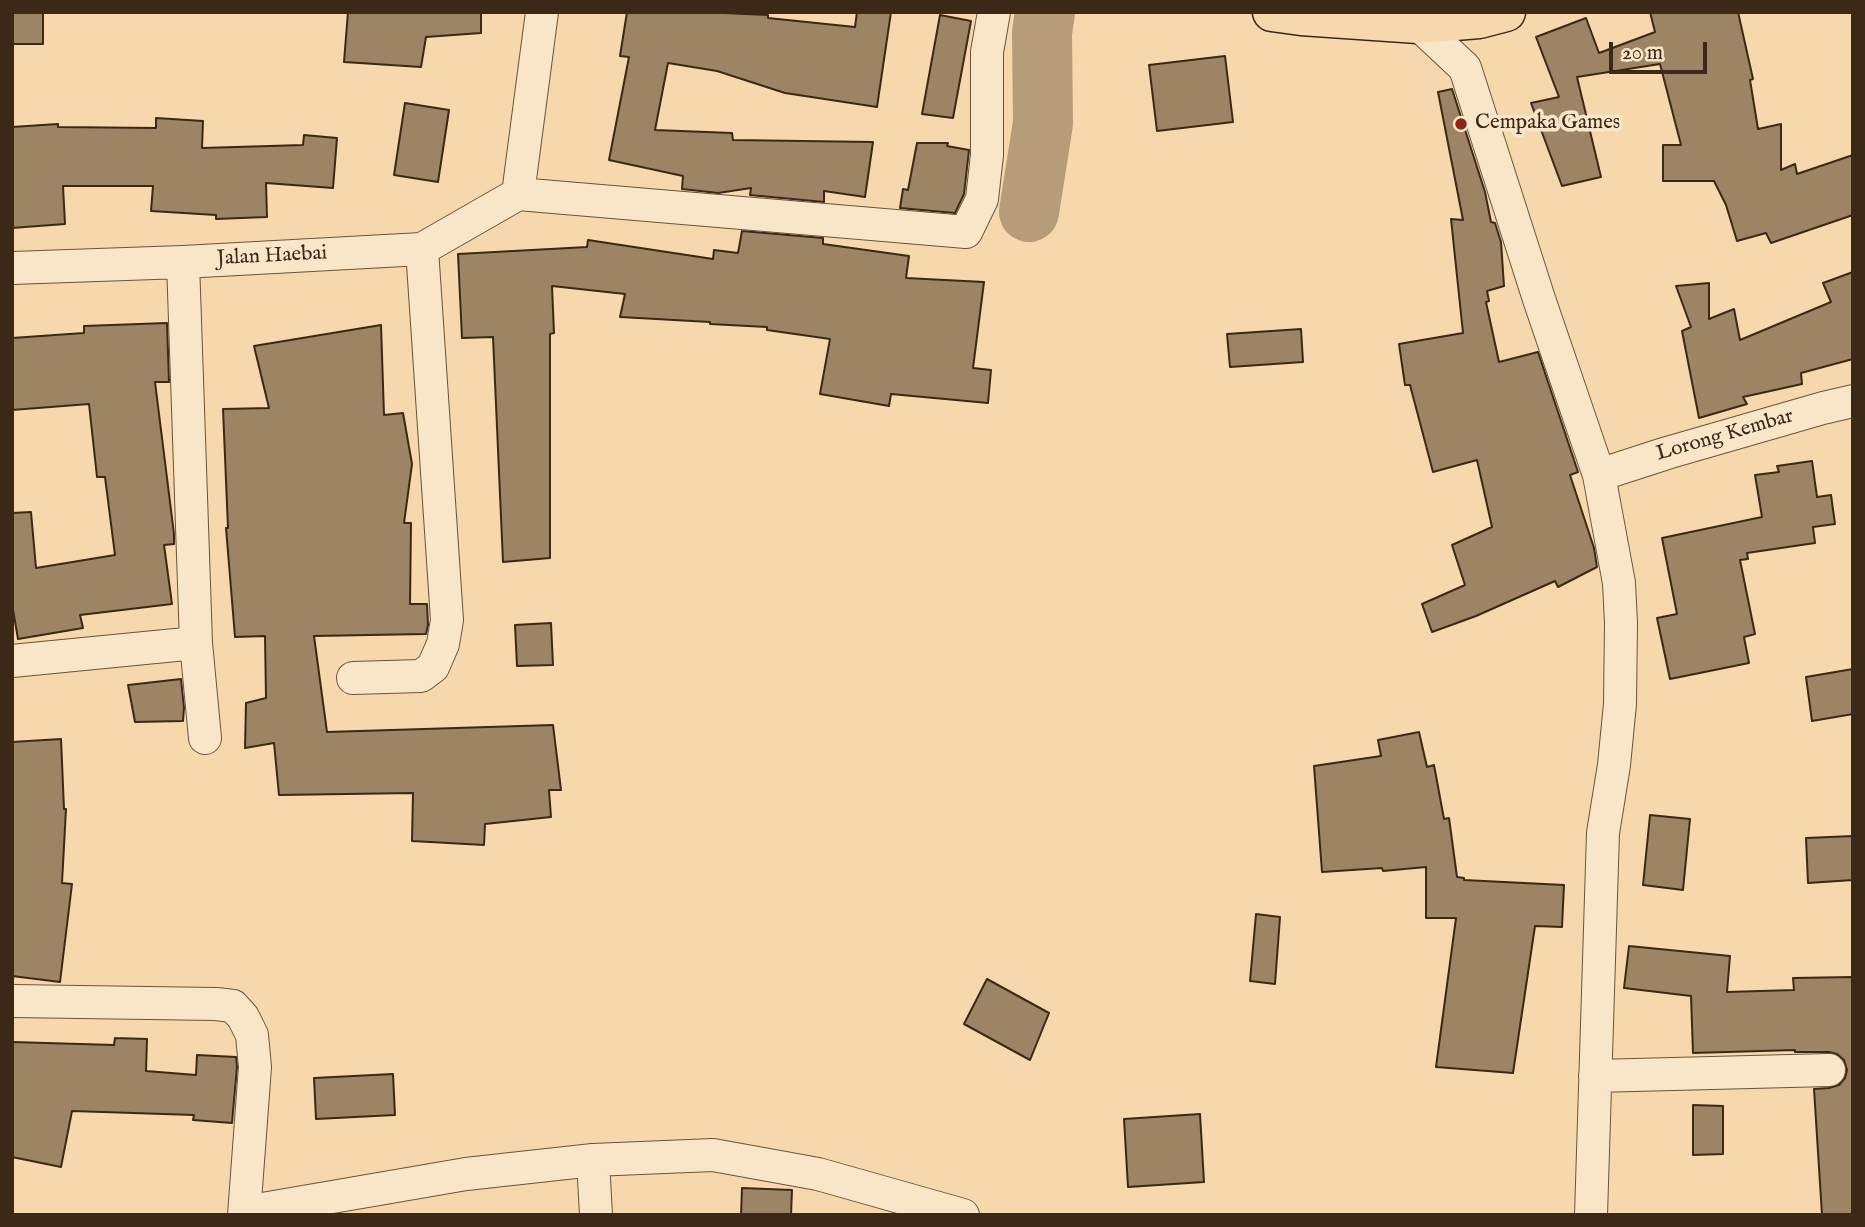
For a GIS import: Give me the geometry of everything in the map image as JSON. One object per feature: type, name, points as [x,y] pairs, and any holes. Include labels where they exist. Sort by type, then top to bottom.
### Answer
[{"type":"highway","points":[[1272,12],[1301,16],[1418,18],[1488,15]]},
{"type":"street","points":[[542,12],[518,194],[966,232],[982,199],[987,155],[987,52],[994,12]]},
{"type":"street","points":[[1465,68],[1488,15]]},
{"type":"street","points":[[1418,18],[1465,68],[1599,475],[1619,583],[1620,704],[1603,833],[1591,1215]]},
{"type":"street","name":"Jalan Haebai","points":[[12,268],[422,249],[518,194]]},
{"type":"street","points":[[353,678],[421,676],[433,667],[443,644],[447,620],[422,249]]},
{"type":"street","points":[[183,262],[196,643],[205,738]]},
{"type":"street","name":"Lorong Kembar","points":[[1599,475],[1679,449],[1853,401]]},
{"type":"street","points":[[12,661],[196,643]]},
{"type":"street","points":[[12,1001],[233,1006],[243,1017],[252,1035],[254,1067],[244,1213],[466,1174],[593,1160],[713,1155],[818,1174],[963,1215]]},
{"type":"street","points":[[1595,1076],[1829,1070]]},
{"type":"street","points":[[593,1160],[596,1215]]},
{"type":"building","points":[[12,12],[43,12],[43,44],[12,44]]},
{"type":"building","points":[[348,12],[481,12],[481,33],[426,37],[421,67],[344,62]]},
{"type":"building","points":[[627,12],[768,15],[768,18],[855,27],[857,12],[891,12],[877,107],[785,93],[717,71],[668,63],[655,130],[732,133],[733,140],[873,142],[865,197],[824,191],[824,202],[750,195],[751,188],[718,193],[682,189],[683,176],[609,160],[629,57],[620,56]]},
{"type":"building","points":[[1650,12],[1738,12],[1753,79],[1750,80],[1758,129],[1781,124],[1781,170],[1795,164],[1797,174],[1853,155],[1853,215],[1771,243],[1766,233],[1737,241],[1726,205],[1714,181],[1663,181],[1663,145],[1681,145],[1660,64],[1577,77],[1601,177],[1562,186],[1531,103],[1559,97],[1536,37],[1586,18],[1599,53],[1655,32]]},
{"type":"building","points":[[940,15],[971,21],[953,118],[922,114]]},
{"type":"building","points":[[1225,56],[1233,122],[1157,131],[1149,65]]},
{"type":"building","points":[[1452,89],[1485,192],[1491,222],[1495,223],[1501,242],[1504,286],[1487,291],[1489,301],[1486,302],[1499,362],[1538,352],[1578,472],[1570,475],[1594,548],[1597,567],[1558,587],[1555,581],[1432,632],[1422,604],[1465,585],[1452,545],[1492,527],[1477,460],[1433,472],[1410,385],[1405,385],[1399,344],[1463,333],[1451,219],[1463,220],[1438,92]]},
{"type":"building","points":[[405,103],[449,110],[438,182],[394,175]]},
{"type":"building","points":[[156,118],[203,121],[202,148],[303,145],[304,135],[337,138],[333,188],[266,183],[267,217],[216,219],[216,215],[151,211],[153,186],[63,186],[65,224],[12,228],[12,127],[58,124],[58,127],[156,128]]},
{"type":"building","points":[[917,143],[948,143],[947,146],[969,150],[964,194],[955,213],[900,208],[903,189],[908,190]]},
{"type":"building","points":[[742,231],[823,238],[823,244],[909,256],[906,278],[984,282],[973,368],[991,370],[988,403],[891,394],[889,406],[820,394],[830,339],[767,330],[767,327],[620,317],[625,294],[552,286],[554,333],[550,334],[550,558],[503,562],[493,337],[462,338],[458,254],[587,247],[588,240],[713,259],[714,250],[738,253]]},
{"type":"building","points":[[1853,272],[1853,359],[1801,373],[1802,384],[1743,397],[1747,404],[1699,418],[1682,331],[1691,327],[1676,286],[1709,283],[1709,319],[1734,309],[1740,340],[1831,302],[1823,283]]},
{"type":"building","points":[[167,323],[169,382],[155,382],[174,534],[174,544],[164,545],[172,604],[80,615],[83,628],[18,639],[12,604],[12,513],[31,512],[36,568],[115,555],[105,477],[97,477],[89,404],[12,410],[12,338],[84,333],[84,326]]},
{"type":"building","points":[[381,325],[384,415],[403,413],[412,464],[404,523],[411,523],[410,604],[427,604],[428,625],[426,634],[314,636],[327,732],[553,725],[561,790],[549,790],[551,817],[485,824],[484,845],[412,841],[413,793],[279,795],[274,743],[245,748],[246,703],[266,698],[265,636],[235,637],[226,528],[223,409],[269,408],[254,346]]},
{"type":"building","points":[[1301,329],[1303,362],[1230,367],[1227,334]]},
{"type":"building","points":[[1812,461],[1817,497],[1831,495],[1835,524],[1813,527],[1815,543],[1747,553],[1748,559],[1740,560],[1755,634],[1744,637],[1749,663],[1670,679],[1657,618],[1677,614],[1662,538],[1762,517],[1755,475],[1779,472],[1777,466]]},
{"type":"building","points":[[551,623],[553,665],[517,666],[515,625]]},
{"type":"building","points":[[1853,669],[1853,714],[1812,721],[1806,677]]},
{"type":"building","points":[[181,679],[183,721],[135,722],[128,685]]},
{"type":"building","points":[[1419,732],[1427,767],[1434,765],[1444,819],[1449,818],[1457,877],[1464,880],[1564,885],[1562,927],[1535,926],[1513,1073],[1436,1067],[1456,918],[1426,918],[1426,867],[1322,872],[1314,766],[1381,756],[1378,740]]},
{"type":"building","points":[[61,739],[66,809],[62,883],[72,884],[60,982],[12,976],[12,742]]},
{"type":"building","points":[[1650,815],[1690,819],[1683,890],[1643,885]]},
{"type":"building","points":[[1853,836],[1853,880],[1808,883],[1806,838]]},
{"type":"building","points":[[1256,914],[1280,917],[1275,984],[1250,981]]},
{"type":"building","points":[[1629,946],[1730,956],[1727,992],[1794,990],[1793,978],[1853,977],[1853,1215],[1822,1215],[1814,1089],[1839,1085],[1847,1070],[1844,1060],[1829,1052],[1795,1050],[1693,1053],[1691,996],[1624,988]]},
{"type":"building","points":[[987,979],[1049,1013],[1030,1060],[964,1024]]},
{"type":"building","points":[[115,1038],[147,1039],[146,1071],[196,1075],[197,1055],[236,1057],[232,1123],[193,1120],[194,1115],[72,1111],[61,1167],[12,1157],[12,1042],[114,1045]]},
{"type":"building","points":[[393,1074],[395,1115],[316,1119],[314,1078]]},
{"type":"building","points":[[1693,1105],[1723,1106],[1723,1154],[1693,1155]]},
{"type":"building","points":[[1200,1114],[1204,1182],[1128,1187],[1124,1119]]},
{"type":"building","points":[[742,1188],[792,1190],[791,1215],[741,1215]]},
{"type":"waterway","points":[[1029,212],[1043,123],[1042,33],[1045,12]]},
{"type":"place","name":"Cempaka Games","points":[[1461,124]]}]
